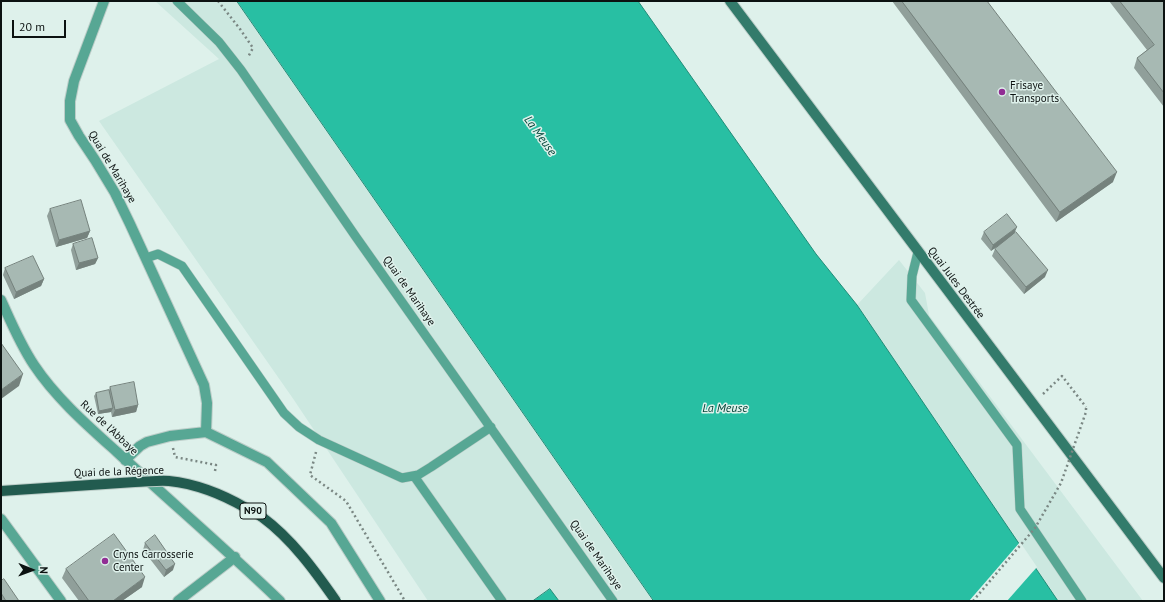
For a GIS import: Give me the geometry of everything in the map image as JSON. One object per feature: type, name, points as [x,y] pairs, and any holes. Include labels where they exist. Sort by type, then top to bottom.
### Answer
[{"type":"main road","name":"Quai Jules Destrée","points":[[730,1],[1164,578]]},
{"type":"main road","name":"Quai de la Régence","points":[[1,491],[167,481],[194,485],[213,491],[261,516],[286,538],[309,564],[336,601]]},
{"type":"street","name":"Quai de Marihaye","points":[[104,1],[74,81],[70,101],[70,120],[115,193],[204,385],[207,403],[206,432]]},
{"type":"street","name":"Rue de l'Abbaye","points":[[1,300],[19,340],[34,365],[60,398],[125,460],[235,558],[280,601]]},
{"type":"street","points":[[125,460],[140,446],[147,442],[170,436],[206,432],[267,462],[331,523],[380,601]]},
{"type":"street","points":[[1,519],[61,601]]},
{"type":"street","points":[[178,601],[235,558]]},
{"type":"lane","name":"Quai de Marihaye","points":[[177,1],[219,42],[242,70],[356,237],[613,601]]},
{"type":"lane","points":[[918,252],[912,276],[911,300],[1017,445],[1020,509],[1082,601]]},
{"type":"lane","points":[[146,258],[158,254],[182,266],[284,413],[299,427],[319,440],[402,478],[418,475],[431,468],[491,427]]},
{"type":"lane","points":[[414,476],[502,601]]},
{"type":"path","points":[[218,1],[253,48],[242,70]]},
{"type":"path","points":[[973,601],[1035,528],[1061,483],[1086,412],[1086,407],[1062,376],[1032,403]]},
{"type":"path","points":[[319,440],[310,475],[346,501],[405,601]]},
{"type":"path","points":[[175,457],[216,465],[214,471]]},
{"type":"shaded area","points":[[155,1],[237,1],[654,601],[559,601],[550,589],[533,601],[428,601],[294,400],[99,121],[219,59]]},
{"type":"shaded area","points":[[899,260],[925,293],[929,315],[1143,601],[1058,601],[857,305]]},
{"type":"water","name":"La Meuse","points":[[237,1],[638,1],[816,254],[857,305],[1058,601],[654,601]]},
{"type":"water","points":[[550,589],[559,601],[533,601]]},
{"type":"pier","points":[[1020,542],[1037,567],[1007,601],[969,601]]},
{"type":"building","name":"Frisaye Transports","points":[[902,1],[987,1],[1117,172],[1060,212]]},
{"type":"building","points":[[1120,1],[1164,1],[1164,93],[1137,58],[1154,45]]},
{"type":"building","points":[[81,200],[90,231],[59,240],[50,209]]},
{"type":"building","points":[[1007,214],[1017,227],[993,245],[984,232]]},
{"type":"building","points":[[1016,232],[1048,270],[1026,287],[995,249]]},
{"type":"building","points":[[92,238],[98,258],[79,263],[73,244]]},
{"type":"building","points":[[33,256],[44,279],[16,292],[5,268]]},
{"type":"building","points":[[1,343],[23,374],[1,390]]},
{"type":"building","points":[[134,382],[138,405],[115,410],[110,387]]},
{"type":"building","points":[[109,390],[113,408],[99,411],[96,393]]},
{"type":"building","name":"Cryns Carrosserie Center","points":[[114,534],[145,577],[113,601],[89,601],[66,569]]},
{"type":"building","points":[[155,535],[175,564],[166,570],[145,543]]},
{"type":"building","points":[[4,579],[19,601],[6,601],[1,593],[1,581]]},
{"type":"place","name":"Frisaye Transports","points":[[1002,92]]},
{"type":"place","name":"Cryns Carrosserie Center","points":[[105,561]]}]
